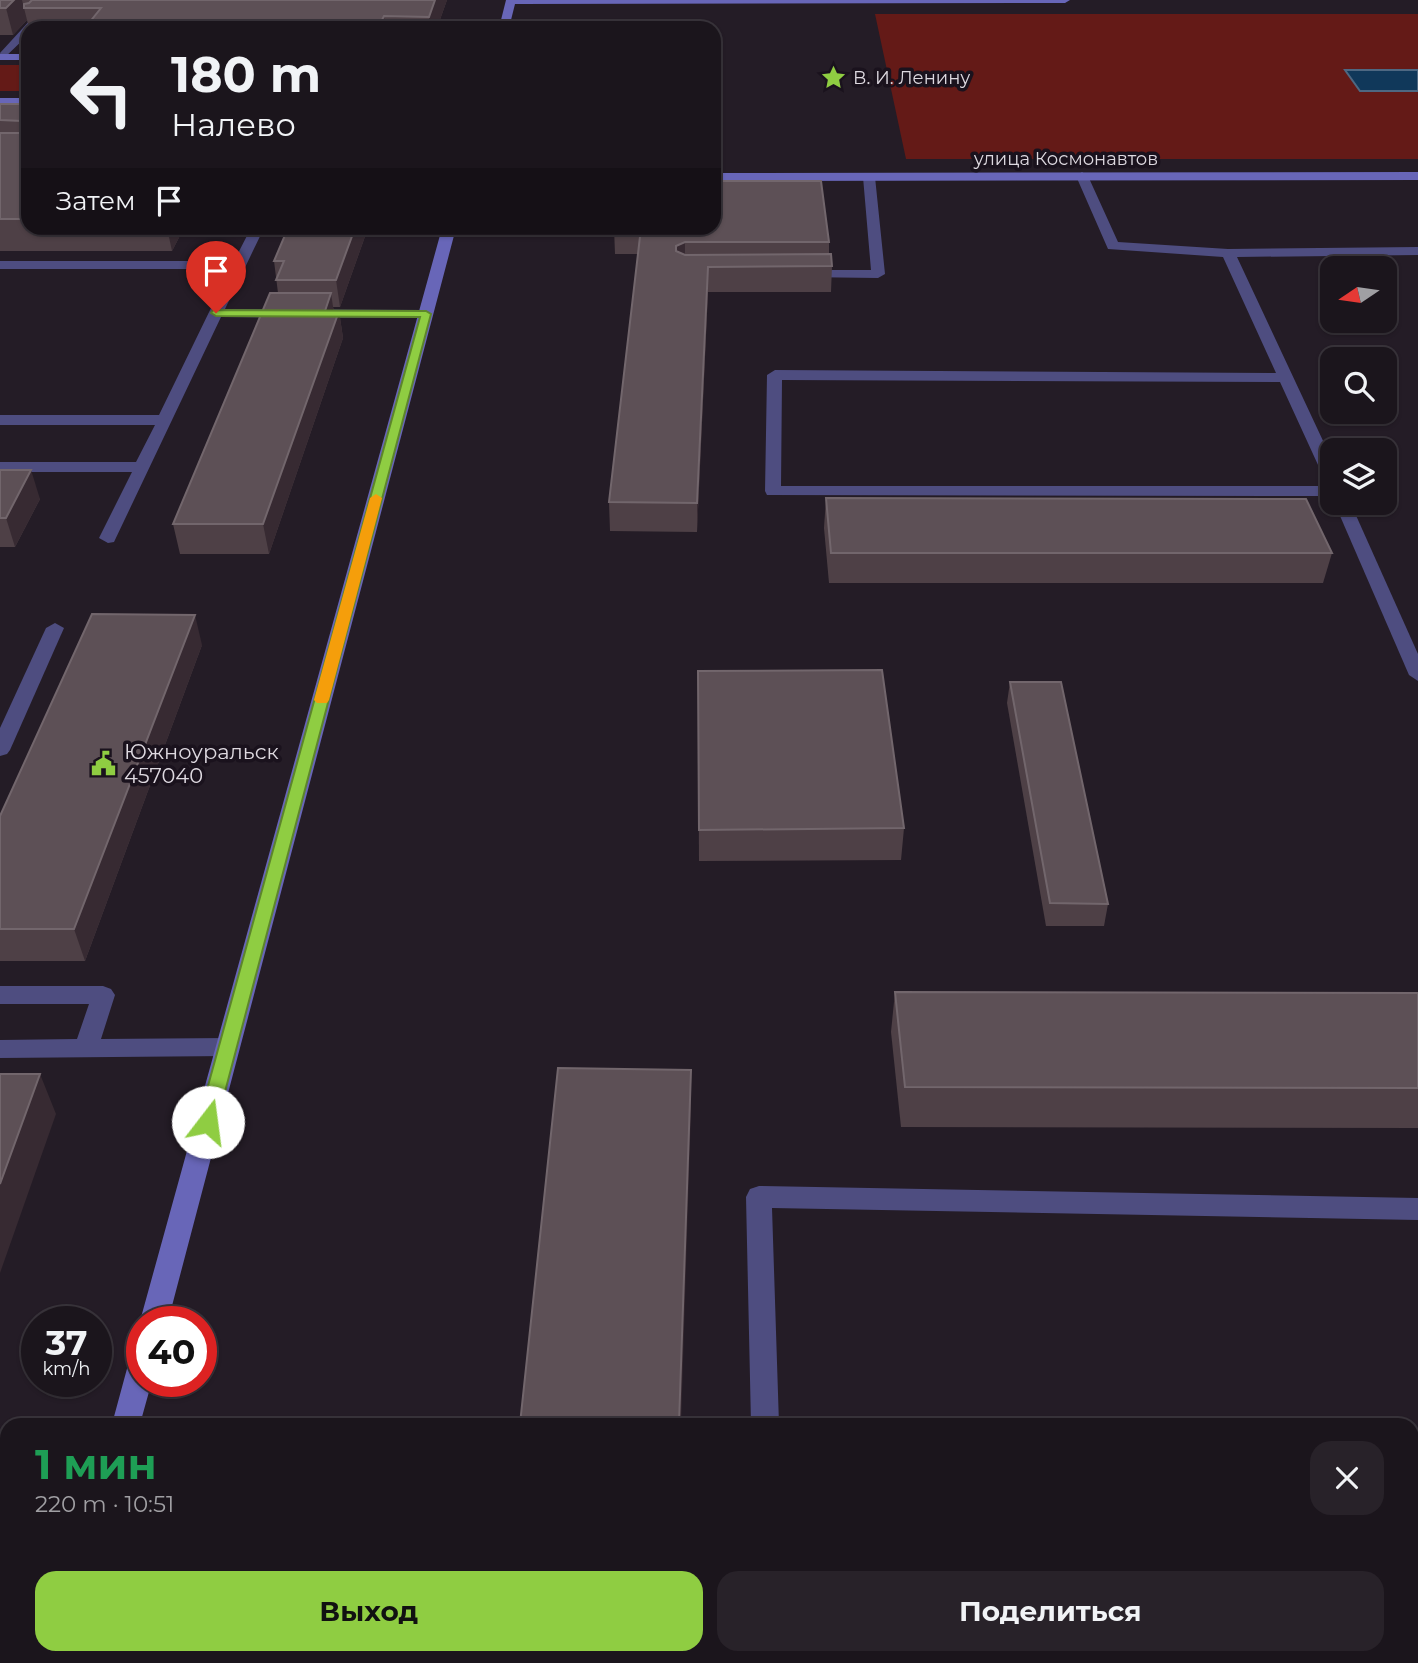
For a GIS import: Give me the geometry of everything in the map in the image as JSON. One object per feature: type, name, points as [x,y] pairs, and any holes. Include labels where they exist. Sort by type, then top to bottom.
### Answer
[{"type":"street","points":[[506,21],[511,1],[1066,0]]},
{"type":"street","points":[[1,57],[21,57]]},
{"type":"street","name":"улица Космонавтов","points":[[721,177],[1418,176]]},
{"type":"street","points":[[158,1306],[447,235]]},
{"type":"street","points":[[128,1418],[133,1397]]},
{"type":"lane","points":[[0,14],[47,11],[37,21]]},
{"type":"lane","points":[[1,57],[21,37]]},
{"type":"lane","points":[[1082,176],[1113,246],[1228,253],[1418,251]]},
{"type":"lane","points":[[795,274],[878,274],[869,177]]},
{"type":"lane","points":[[108,538],[254,235]]},
{"type":"lane","points":[[1228,253],[1320,452]]},
{"type":"lane","points":[[0,265],[239,265]]},
{"type":"lane","points":[[216,313],[426,314]]},
{"type":"lane","points":[[1286,378],[775,376],[774,491],[1320,491]]},
{"type":"lane","points":[[0,420],[165,420]]},
{"type":"lane","points":[[0,467],[143,467]]},
{"type":"lane","points":[[1348,515],[1418,675]]},
{"type":"lane","points":[[0,751],[55,628]]},
{"type":"lane","points":[[0,995],[103,995],[86,1048]]},
{"type":"lane","points":[[0,1049],[228,1047]]},
{"type":"lane","points":[[765,1418],[759,1197],[1418,1209]]},
{"type":"shaded area","points":[[875,14],[1418,14],[1418,159],[906,159]]},
{"type":"shaded area","points":[[0,65],[21,65],[21,91],[0,91]]},
{"type":"water","points":[[1345,70],[1418,70],[1418,91],[1360,91]]},
{"type":"building","points":[[0,0],[14,0],[6,8],[0,8]]},
{"type":"building","points":[[32,0],[435,0],[429,17],[384,16],[382,21],[91,21],[101,8],[24,8],[24,4]]},
{"type":"building","points":[[0,104],[21,104],[21,121],[0,120]]},
{"type":"building","points":[[0,133],[20,133],[21,219],[0,219]]},
{"type":"building","points":[[721,181],[821,181],[829,242],[685,242],[676,246],[676,251],[685,255],[831,254],[832,266],[708,267],[697,503],[609,502],[640,235],[721,235]]},
{"type":"building","points":[[285,235],[352,235],[336,280],[276,280],[284,261],[274,261]]},
{"type":"building","points":[[270,293],[331,293],[325,311],[339,311],[263,524],[173,524]]},
{"type":"building","points":[[0,470],[31,470],[6,518],[0,518]]},
{"type":"building","points":[[826,498],[1306,499],[1332,553],[831,553]]},
{"type":"building","points":[[92,614],[195,615],[74,929],[0,929],[0,816]]},
{"type":"building","points":[[882,670],[904,828],[699,830],[698,671]]},
{"type":"building","points":[[1010,682],[1061,682],[1108,904],[1050,903]]},
{"type":"building","points":[[895,992],[1418,993],[1418,1088],[905,1087]]},
{"type":"building","points":[[558,1068],[691,1070],[679,1418],[521,1418]]},
{"type":"building","points":[[0,1074],[40,1074],[0,1184]]},
{"type":"slow traffic","points":[[322,700],[376,498]]},
{"type":"place","name":"В. И. Ленину","points":[[833,78]]},
{"type":"place","name":"Южноуральск 457040","points":[[104,764]]},
{"type":"route","points":[[208,1122],[426,314],[216,313]]}]
